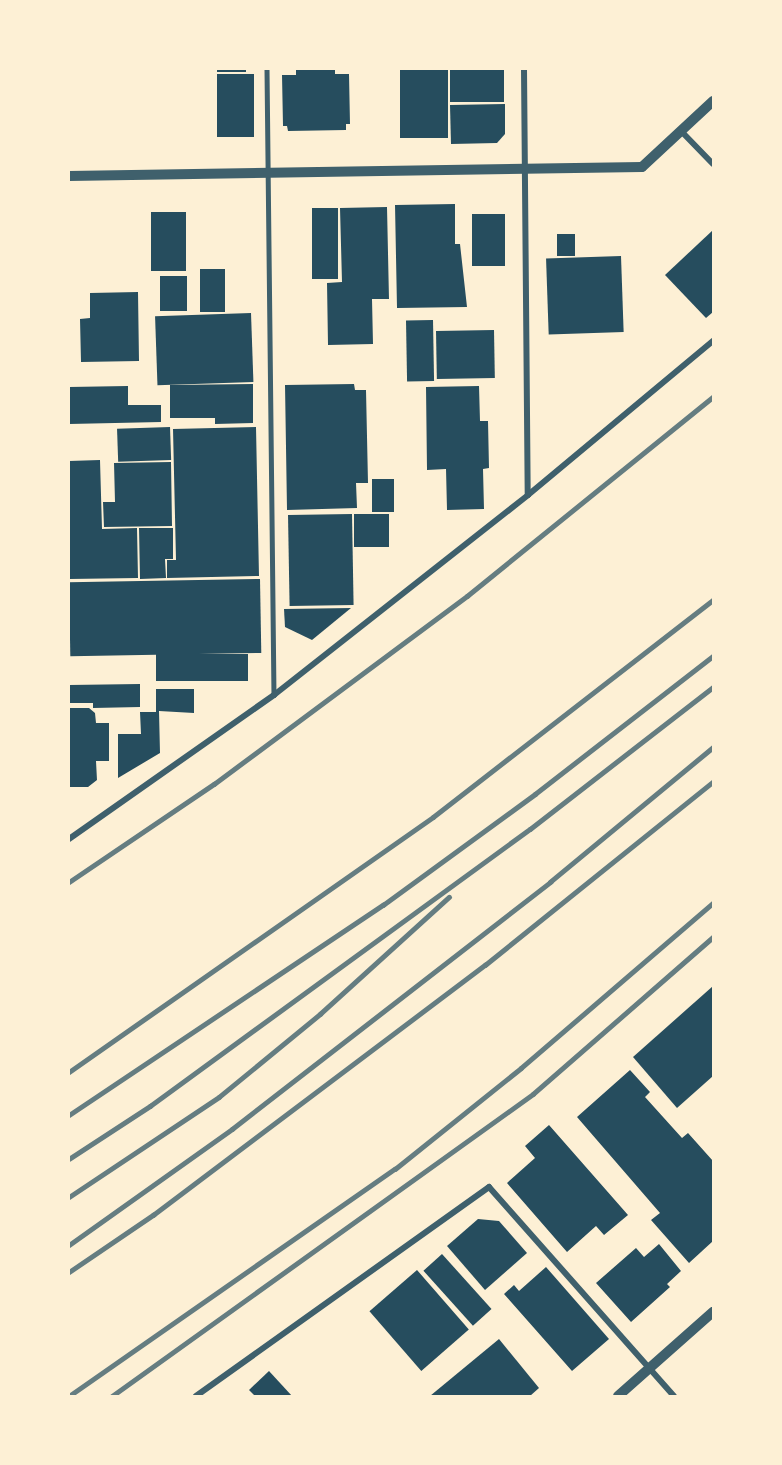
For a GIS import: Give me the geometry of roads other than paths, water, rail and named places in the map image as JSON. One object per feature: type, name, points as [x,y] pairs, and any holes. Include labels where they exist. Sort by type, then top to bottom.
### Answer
[{"type":"street","points":[[524,69],[528,495]]},
{"type":"street","points":[[69,176],[642,167],[713,101]]},
{"type":"street","points":[[681,131],[713,164]]},
{"type":"street","points":[[69,839],[274,695],[528,495],[713,341]]},
{"type":"street","points":[[196,1396],[489,1186],[674,1396]]},
{"type":"street","points":[[618,1396],[713,1312]]},
{"type":"lane","points":[[267,69],[274,695]]},
{"type":"railway","points":[[69,882],[214,784],[467,596],[713,397]]},
{"type":"railway","points":[[69,1072],[433,817],[713,600]]},
{"type":"railway","points":[[69,1115],[383,905],[535,794],[713,656]]},
{"type":"railway","points":[[69,1159],[150,1106],[530,829],[713,687]]},
{"type":"railway","points":[[69,1245],[232,1129],[550,882],[713,747]]},
{"type":"railway","points":[[69,1272],[153,1215],[485,965],[713,782]]},
{"type":"railway","points":[[69,1197],[219,1097],[320,1014],[449,897]]},
{"type":"railway","points":[[69,1396],[395,1169],[521,1068],[713,903]]},
{"type":"railway","points":[[112,1396],[533,1094],[713,937]]}]
